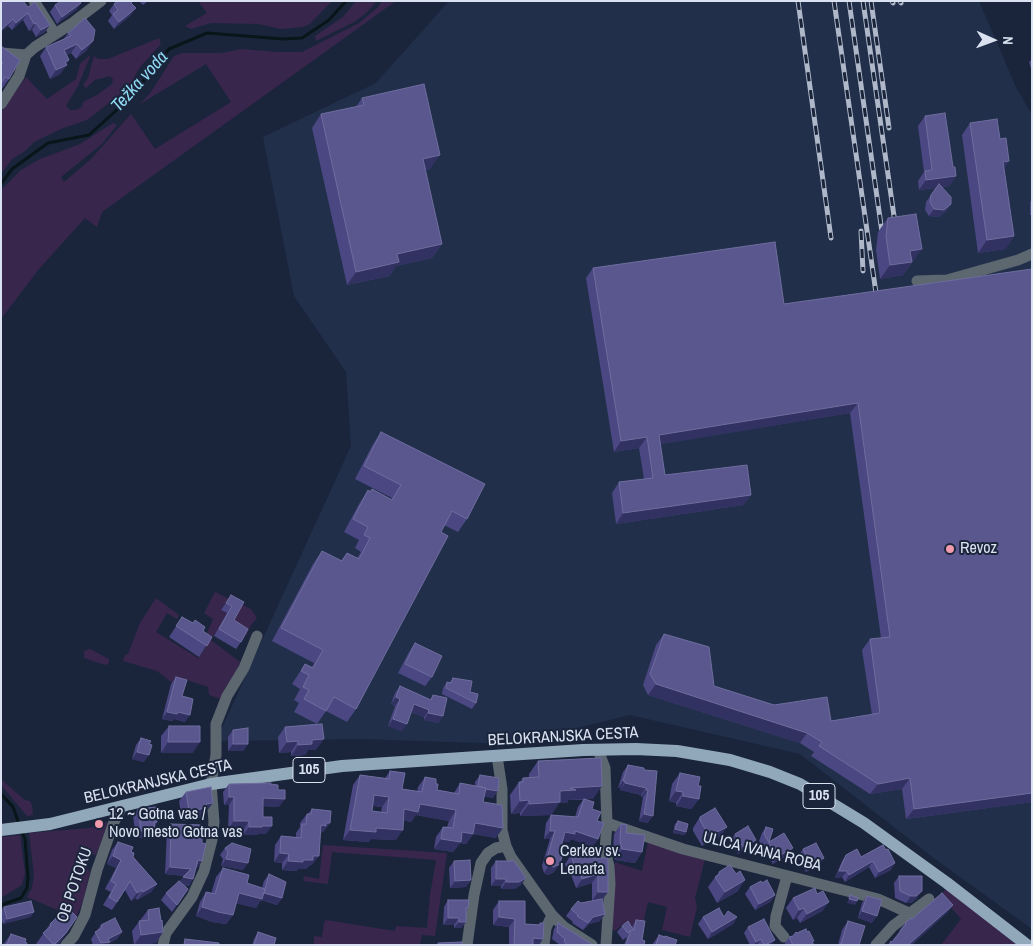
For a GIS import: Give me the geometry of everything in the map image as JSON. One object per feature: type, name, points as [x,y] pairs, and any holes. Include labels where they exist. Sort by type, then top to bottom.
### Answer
[{"type":"main road","name":"BELOKRANJSKA CESTA","points":[[2,830],[50,824],[211,784],[342,766],[598,750],[677,751],[730,760],[770,772],[800,784],[864,823],[947,883],[1027,945]]},
{"type":"street","points":[[34,1],[55,34]]},
{"type":"street","points":[[1,104],[19,76],[26,56],[35,47],[71,24],[101,1]]},
{"type":"street","points":[[1,53],[26,56]]},
{"type":"street","points":[[917,281],[947,280],[1018,260],[1032,254]]},
{"type":"street","points":[[163,945],[166,933],[192,897],[204,871],[212,840],[214,822],[211,784],[216,755],[216,724],[227,696],[244,668],[257,636]]},
{"type":"street","points":[[598,750],[605,768],[607,823],[605,850],[609,866],[610,884],[606,945]]},
{"type":"street","points":[[496,756],[502,789],[502,830],[510,857],[552,915],[564,927],[592,945]]},
{"type":"street","name":"OB POTOKU","points":[[66,945],[74,936],[85,915],[96,870],[122,806]]},
{"type":"street","name":"ULICA IVANA ROBA","points":[[607,823],[683,849],[878,899],[909,912]]},
{"type":"street","points":[[468,945],[474,895],[481,863],[488,853],[496,848],[506,846]]},
{"type":"street","points":[[784,937],[775,926],[787,876]]},
{"type":"street","points":[[876,945],[893,926],[928,899]]},
{"type":"street","points":[[544,945],[546,928],[552,915]]},
{"type":"shaded area","points":[[198,1],[332,1],[310,24],[303,27],[281,29],[258,24],[211,23],[191,29],[185,26],[207,13]]},
{"type":"shaded area","points":[[356,1],[377,1],[356,21],[316,41],[315,36],[343,17]]},
{"type":"shaded area","points":[[382,1],[396,1],[102,212],[97,227],[85,218],[39,269],[1,319],[1,190],[21,170],[40,159],[80,144],[113,123],[117,125],[102,144],[61,177],[64,182],[90,160],[131,114],[155,149],[231,102],[206,64],[140,104],[151,92],[174,56],[183,53],[221,53],[242,49],[302,52],[359,23],[378,7]]},
{"type":"shaded area","name":"Revoz","points":[[449,1],[979,1],[1016,87],[1032,115],[1032,929],[935,859],[800,754],[630,715],[512,744],[362,739],[216,741],[351,446],[346,372],[294,296],[263,137],[376,83]]},
{"type":"shaded area","points":[[159,38],[161,44],[140,67],[131,83],[118,96],[87,120],[61,129],[34,142],[25,151],[12,159],[1,174],[1,112],[26,77],[47,99],[76,79],[80,64],[91,54],[78,86],[66,106],[70,110],[76,110],[82,107],[83,102],[112,84],[113,79],[110,76],[95,80],[86,88],[83,85],[88,78],[94,56],[98,59],[108,59]]},
{"type":"shaded area","points":[[215,592],[251,609],[257,618],[246,636],[224,622],[213,637],[207,633],[213,619],[204,613]],"holes":[[[226,602],[238,609],[233,617],[221,610]]]},
{"type":"shaded area","points":[[156,598],[179,615],[177,619],[167,613],[156,632],[198,658],[211,640],[240,662],[237,672],[225,688],[221,699],[209,695],[208,687],[181,678],[180,685],[171,682],[157,671],[123,661],[125,655],[128,654],[140,623]]},
{"type":"shaded area","points":[[90,649],[109,659],[109,663],[105,665],[84,658],[84,651]]},
{"type":"shaded area","points":[[1,779],[25,800],[30,801],[33,815],[27,816],[1,785]]},
{"type":"shaded area","points":[[108,823],[96,855],[90,854],[86,868],[90,872],[83,901],[76,918],[27,897],[32,888],[34,875],[29,833],[89,828]]},
{"type":"shaded area","points":[[20,835],[25,873],[22,885],[1,898],[1,837]]},
{"type":"shaded area","points":[[648,842],[705,859],[695,898],[697,907],[690,937],[662,930],[667,907],[648,902],[642,927],[623,924],[615,931],[611,928],[615,862],[642,871]]},
{"type":"shaded area","points":[[323,845],[447,853],[435,936],[422,935],[420,945],[314,945],[314,936],[322,937],[326,920],[395,931],[396,926],[427,928],[436,860],[332,852],[328,884],[303,881],[304,876],[319,879]]},
{"type":"shaded area","points":[[946,888],[1022,945],[941,945],[961,919],[941,896]]},
{"type":"building","points":[[1,1],[23,1],[28,7],[35,2],[50,25],[41,30],[36,23],[34,24],[28,13],[16,23],[13,19],[1,30]]},
{"type":"building","points":[[61,1],[80,1],[81,3],[62,17],[55,5]]},
{"type":"building","points":[[117,1],[133,1],[131,3],[136,8],[119,22],[113,14],[118,10],[114,4]]},
{"type":"building","points":[[85,18],[95,30],[93,41],[82,50],[77,44],[64,50],[69,60],[65,62],[67,65],[56,70],[46,47],[71,36],[68,33]]},
{"type":"building","points":[[1,46],[20,60],[9,79],[5,77],[1,84],[1,65],[3,63],[1,62]]},
{"type":"building","points":[[424,84],[440,155],[423,159],[442,244],[397,254],[399,262],[356,272],[321,114],[364,105],[362,98]]},
{"type":"building","points":[[945,113],[956,176],[926,180],[925,171],[932,170],[925,116]]},
{"type":"building","points":[[997,119],[1000,139],[1006,138],[1009,161],[1003,162],[1014,236],[987,240],[970,123]]},
{"type":"building","points":[[939,184],[951,197],[951,204],[944,210],[934,209],[930,202],[931,195]]},
{"type":"building","points":[[916,214],[922,249],[910,251],[912,262],[890,265],[886,236],[888,218]]},
{"type":"building","name":"Revoz","points":[[775,242],[784,304],[1032,269],[1032,793],[914,809],[910,778],[878,784],[819,746],[822,742],[807,733],[656,684],[650,674],[664,634],[709,647],[714,686],[774,705],[827,697],[831,721],[880,713],[870,639],[890,637],[858,403],[659,435],[665,475],[747,465],[751,495],[623,513],[619,482],[653,478],[647,437],[621,441],[593,268]]},
{"type":"building","points":[[381,432],[485,484],[467,519],[452,511],[441,532],[448,536],[356,709],[334,697],[326,711],[304,699],[309,690],[303,687],[309,675],[301,671],[305,664],[313,668],[323,650],[281,628],[322,551],[342,561],[347,553],[359,559],[370,538],[364,535],[368,527],[353,519],[368,490],[370,492],[372,489],[392,500],[401,485],[364,466]]},
{"type":"building","points":[[231,595],[244,602],[234,620],[248,629],[241,642],[219,629],[232,606],[226,603]]},
{"type":"building","points":[[182,617],[193,623],[195,620],[205,627],[203,631],[212,637],[207,646],[176,626]]},
{"type":"building","points":[[415,643],[442,656],[432,677],[405,664]]},
{"type":"building","points":[[176,677],[187,680],[182,696],[193,699],[190,715],[167,712]]},
{"type":"building","points":[[453,678],[472,681],[470,692],[478,694],[476,703],[446,688],[447,682],[451,683]]},
{"type":"building","points":[[400,686],[431,700],[433,695],[447,698],[443,716],[428,713],[429,710],[414,704],[407,724],[393,719],[400,699],[396,697]]},
{"type":"building","points":[[322,724],[324,739],[312,740],[312,744],[298,745],[298,741],[287,742],[285,727]]},
{"type":"building","points":[[169,726],[200,726],[200,742],[168,742]]},
{"type":"building","points":[[248,728],[248,744],[233,744],[233,730]]},
{"type":"building","points":[[141,738],[151,741],[149,744],[152,745],[149,755],[137,752]]},
{"type":"building","points":[[601,758],[602,786],[570,788],[576,790],[560,791],[560,802],[529,804],[529,800],[520,801],[519,782],[523,782],[523,778],[539,777],[538,761]]},
{"type":"building","points":[[628,765],[644,768],[644,770],[657,771],[653,816],[644,814],[648,790],[623,781]]},
{"type":"building","points":[[390,771],[405,773],[402,789],[422,792],[425,777],[436,779],[436,784],[438,784],[437,790],[459,794],[460,783],[486,788],[483,802],[502,805],[503,828],[475,823],[473,834],[462,832],[461,842],[441,839],[443,827],[453,828],[456,810],[420,804],[418,812],[404,809],[403,830],[376,828],[376,832],[350,830],[360,775],[389,779]],"holes":[[[374,795],[389,797],[387,813],[372,811]]]},
{"type":"building","points":[[680,773],[700,777],[698,786],[701,786],[699,799],[683,796],[683,792],[676,791]]},
{"type":"building","points":[[480,775],[499,778],[498,791],[478,786]]},
{"type":"building","points":[[271,783],[278,785],[278,790],[285,790],[285,799],[263,798],[263,817],[272,817],[272,826],[249,827],[249,821],[234,821],[234,797],[229,797],[229,784]]},
{"type":"building","points":[[211,787],[213,803],[206,804],[207,808],[189,811],[186,792]]},
{"type":"building","points":[[584,799],[594,802],[592,809],[601,812],[597,821],[604,823],[598,839],[575,831],[575,834],[565,832],[561,847],[564,848],[560,864],[553,867],[549,865],[547,858],[555,831],[550,831],[551,815],[578,817]]},
{"type":"building","points":[[156,807],[157,822],[154,822],[155,830],[141,831],[138,809]]},
{"type":"building","points":[[715,808],[727,827],[709,836],[700,817]]},
{"type":"building","points":[[312,809],[331,811],[330,823],[326,823],[326,826],[321,825],[319,856],[313,856],[313,860],[303,860],[303,862],[288,861],[289,854],[280,853],[281,836],[301,838],[302,824],[306,824],[307,814],[311,814]]},
{"type":"building","points":[[678,821],[688,824],[686,832],[675,829]]},
{"type":"building","points":[[171,824],[202,825],[202,843],[206,844],[202,861],[198,860],[193,879],[183,877],[191,869],[170,867]]},
{"type":"building","points":[[621,824],[627,825],[626,833],[645,835],[642,852],[622,849],[620,840]]},
{"type":"building","points":[[748,826],[756,840],[743,847],[735,834]]},
{"type":"building","points":[[766,827],[773,829],[769,842],[784,833],[793,848],[777,857],[764,834]]},
{"type":"building","points":[[118,842],[133,847],[131,852],[134,853],[133,857],[157,884],[143,892],[142,890],[137,893],[130,881],[117,902],[109,897],[116,884],[111,881],[121,860],[113,856]]},
{"type":"building","points":[[232,843],[251,849],[248,863],[226,859],[228,852],[225,848]]},
{"type":"building","points":[[816,843],[824,858],[811,865],[803,849]]},
{"type":"building","points":[[883,845],[886,850],[888,849],[895,863],[879,872],[873,861],[849,875],[847,871],[839,871],[846,855],[857,849],[861,857]]},
{"type":"building","points":[[590,849],[593,858],[608,858],[608,892],[598,892],[598,874],[582,879],[578,866],[575,867],[571,855]]},
{"type":"building","points":[[470,860],[471,880],[455,881],[454,861]]},
{"type":"building","points":[[496,861],[514,861],[526,878],[519,882],[506,882],[506,879],[496,879]]},
{"type":"building","points":[[730,865],[736,874],[740,871],[745,880],[725,892],[715,877]]},
{"type":"building","points":[[223,868],[249,875],[247,883],[265,889],[262,899],[239,893],[233,915],[202,907],[206,892],[215,894]]},
{"type":"building","points":[[269,874],[286,882],[282,898],[264,893]]},
{"type":"building","points":[[899,876],[922,876],[922,891],[916,896],[911,896],[900,891]]},
{"type":"building","points":[[767,880],[775,895],[759,904],[750,887]]},
{"type":"building","points":[[179,881],[188,889],[177,905],[166,893]]},
{"type":"building","points":[[815,888],[817,894],[823,891],[829,902],[807,914],[804,908],[799,910],[793,898]]},
{"type":"building","points":[[942,893],[953,905],[908,945],[889,945],[905,923]]},
{"type":"building","points":[[850,895],[858,898],[857,901],[849,899]]},
{"type":"building","points":[[867,896],[882,900],[877,916],[862,911]]},
{"type":"building","points":[[602,899],[605,914],[593,917],[588,923],[577,916],[571,909],[578,901],[581,903]]},
{"type":"building","points":[[448,900],[469,900],[468,908],[466,908],[466,922],[459,922],[459,918],[448,918]]},
{"type":"building","points":[[31,901],[34,912],[7,919],[4,907]]},
{"type":"building","points":[[499,901],[525,901],[525,924],[540,925],[540,923],[544,923],[543,939],[533,938],[533,945],[514,945],[515,919],[499,917]]},
{"type":"building","points":[[159,908],[163,932],[141,935],[139,921],[149,920],[148,910]]},
{"type":"building","points":[[719,908],[724,917],[728,911],[737,917],[712,932],[703,917]]},
{"type":"building","points":[[69,909],[77,917],[66,933],[54,945],[43,933],[57,917],[59,919]]},
{"type":"building","points":[[115,918],[122,932],[108,939],[110,942],[101,943],[95,932],[102,928],[101,925]]},
{"type":"building","points":[[764,919],[775,940],[765,945],[761,939],[756,942],[748,927]]},
{"type":"building","points":[[636,920],[645,921],[642,940],[645,941],[644,945],[626,945],[631,930],[628,933],[622,926],[628,921],[634,931]]},
{"type":"building","points":[[848,921],[865,926],[859,945],[839,945],[841,944]]},
{"type":"building","points":[[558,923],[593,945],[567,945],[564,941],[565,939],[557,932]]},
{"type":"building","points":[[806,929],[814,941],[812,942],[814,945],[793,945],[789,937],[793,936],[796,932]]},
{"type":"building","points":[[258,932],[276,938],[274,945],[254,945]]},
{"type":"building","points":[[11,934],[26,939],[26,945],[7,945]]},
{"type":"building","points":[[659,935],[677,940],[675,945],[656,945]]},
{"type":"building","points":[[185,939],[219,943],[219,945],[184,945]]},
{"type":"building","points":[[462,942],[462,945],[438,945],[438,943]]},
{"type":"waterway","name":"Težka voda","points":[[1,184],[12,169],[48,143],[89,135],[130,98],[169,49],[207,33],[283,39],[302,38],[329,20],[346,1]]},
{"type":"waterway","name":"Težka voda","points":[[1,794],[13,807],[19,824]]},
{"type":"waterway","name":"Težka voda","points":[[1,905],[21,898],[27,888],[25,839],[21,830]]},
{"type":"railway","points":[[798,1],[831,238]]},
{"type":"railway","points":[[834,1],[877,300]]},
{"type":"railway","points":[[849,1],[882,232]]},
{"type":"railway","points":[[863,1],[896,230]]},
{"type":"railway","points":[[871,1],[889,128]]},
{"type":"railway","points":[[861,231],[863,271]]},
{"type":"place","name":"Revoz","points":[[950,549]]},
{"type":"place","name":"12 ~ Gotna vas / Novo mesto Gotna vas","points":[[99,824]]},
{"type":"place","name":"Cerkev sv. Lenarta","points":[[550,861]]}]
